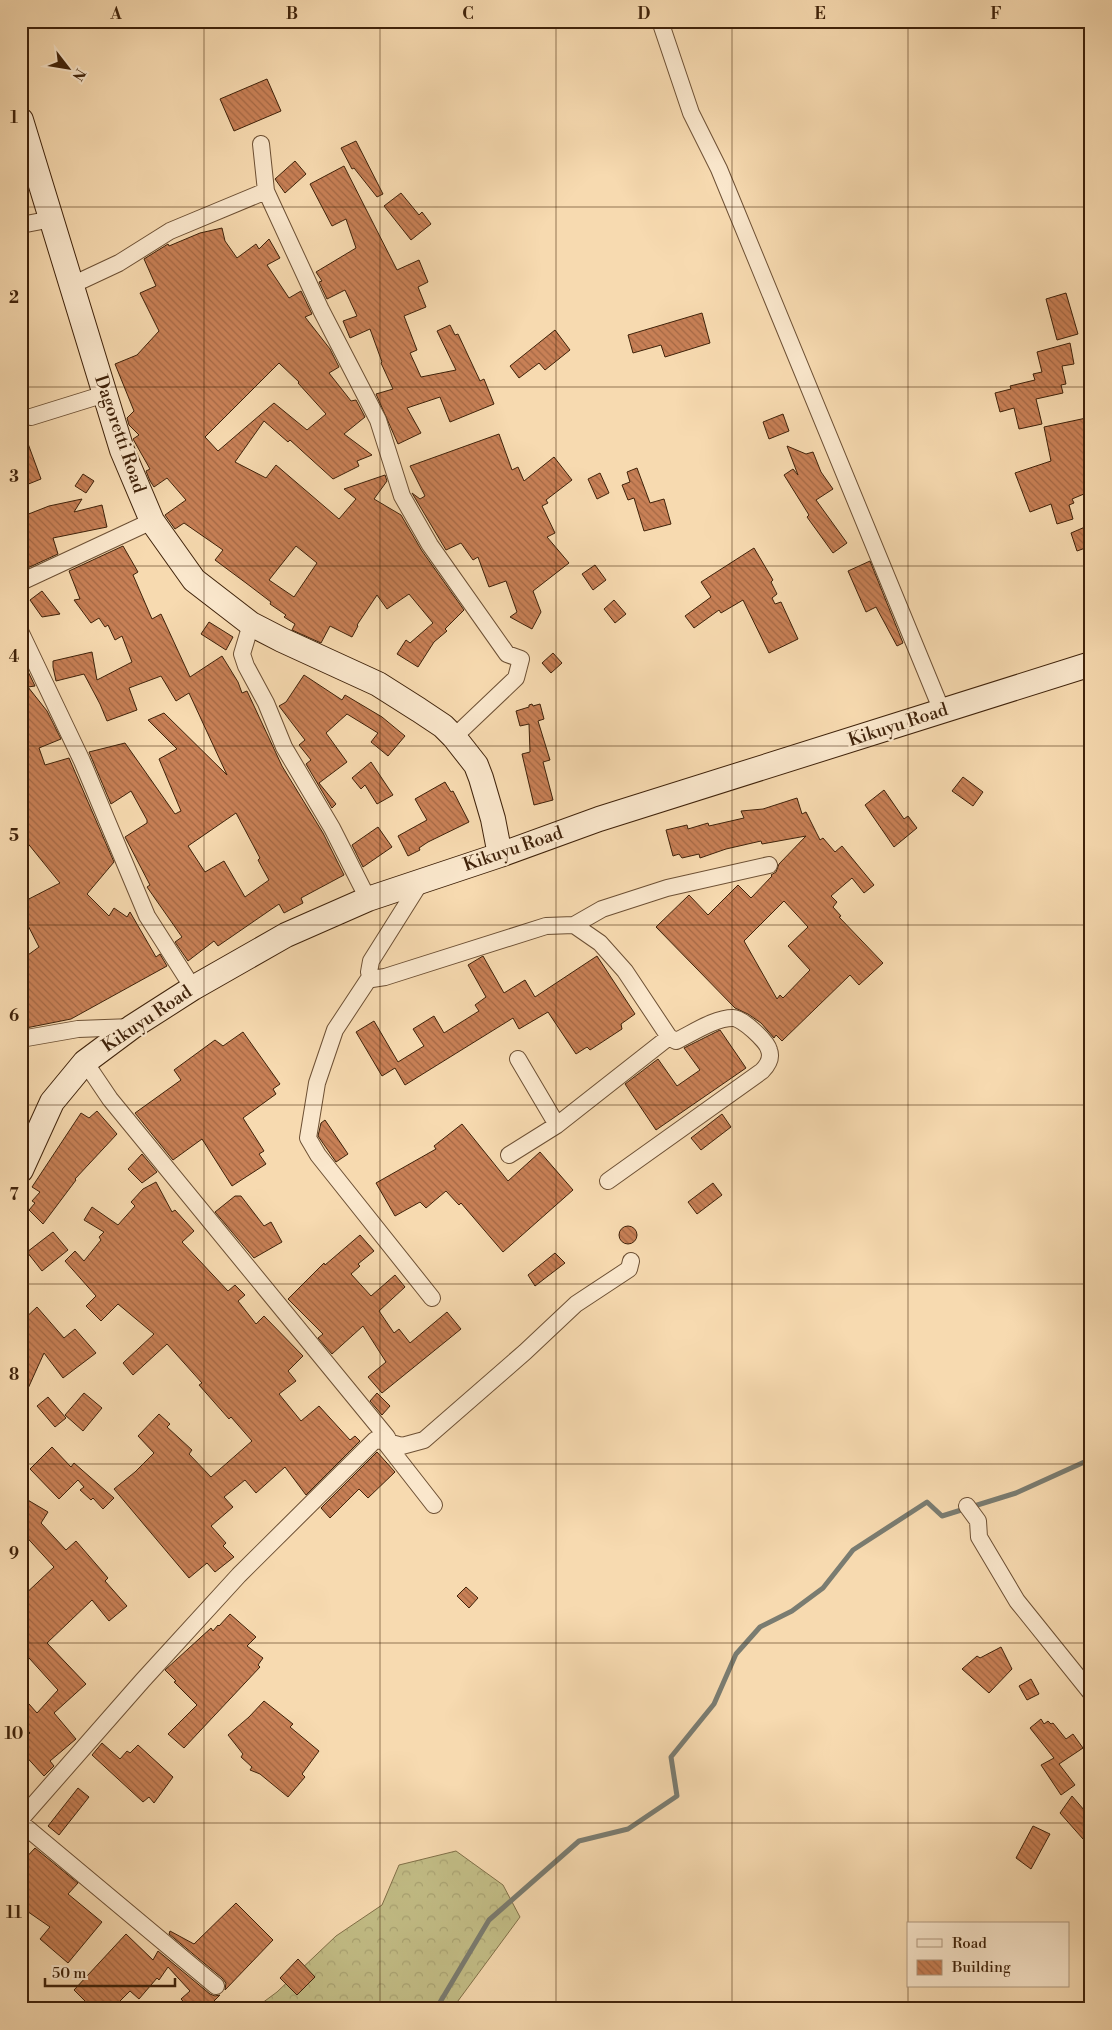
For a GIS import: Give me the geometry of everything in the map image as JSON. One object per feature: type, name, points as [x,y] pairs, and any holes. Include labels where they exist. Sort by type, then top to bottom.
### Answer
[{"type":"main road","name":"Dagoretti Road","points":[[21,120],[122,450],[152,521],[194,580],[251,624],[378,684],[443,726],[476,766],[493,819],[500,855]]},
{"type":"main road","name":"Kikuyu Road","points":[[21,1170],[52,1102],[85,1062],[132,1027],[193,988],[286,935],[368,899],[500,855],[599,819],[1091,664]]},
{"type":"street","points":[[660,21],[690,113],[720,169],[942,711]]},
{"type":"street","points":[[261,144],[266,190],[321,310],[378,420],[402,496],[430,545],[507,654],[521,659],[516,678],[454,737]]},
{"type":"street","points":[[72,285],[119,263],[170,230],[266,190]]},
{"type":"street","points":[[21,225],[52,219]]},
{"type":"street","points":[[31,417],[105,394]]},
{"type":"street","points":[[21,582],[152,521]]},
{"type":"street","points":[[251,624],[242,654],[246,666],[266,703],[284,747],[332,828],[368,899]]},
{"type":"street","points":[[21,633],[82,762],[147,916],[193,988]]},
{"type":"street","points":[[370,977],[374,980],[385,977],[546,926],[574,925],[602,909],[667,888],[769,865]]},
{"type":"street","points":[[422,880],[371,961],[370,977],[335,1030],[317,1083],[308,1138],[318,1155],[432,1298]]},
{"type":"street","points":[[574,925],[600,943],[625,971],[669,1037],[676,1041],[722,1019],[734,1018],[742,1020],[769,1048],[768,1064],[762,1071],[608,1181]]},
{"type":"street","points":[[21,1039],[78,1029],[132,1027]]},
{"type":"street","points":[[509,1155],[558,1125],[669,1037]]},
{"type":"street","points":[[518,1059],[558,1125]]},
{"type":"street","points":[[85,1062],[110,1099],[382,1429],[387,1437],[384,1441]]},
{"type":"street","points":[[216,1986],[21,1821],[142,1680],[239,1575],[375,1440],[402,1446],[424,1440],[525,1352],[576,1304],[629,1269],[631,1261]]},
{"type":"street","points":[[384,1441],[434,1505]]},
{"type":"street","points":[[967,1506],[978,1521],[979,1537],[1017,1601],[1091,1693]]},
{"type":"green space","points":[[456,1851],[503,1885],[520,1917],[452,2009],[254,2009],[277,1992],[336,1936],[382,1905],[399,1865]]},
{"type":"building","points":[[267,79],[281,111],[234,131],[220,99]]},
{"type":"building","points":[[356,141],[383,194],[377,197],[354,168],[352,169],[341,148]]},
{"type":"building","points":[[295,161],[306,174],[285,193],[275,179]]},
{"type":"building","points":[[344,166],[397,270],[419,260],[428,282],[418,287],[426,307],[404,316],[417,350],[410,353],[421,377],[456,370],[437,331],[450,325],[455,335],[458,334],[480,381],[484,379],[494,404],[450,422],[440,397],[407,408],[421,433],[398,444],[376,394],[393,389],[381,363],[370,329],[350,338],[343,321],[357,316],[345,290],[327,299],[319,282],[322,281],[316,272],[356,248],[346,219],[332,226],[310,184]]},
{"type":"building","points":[[401,193],[419,215],[422,212],[431,224],[411,240],[384,206]]},
{"type":"building","points":[[222,228],[225,241],[237,258],[256,244],[259,249],[269,239],[280,258],[267,265],[289,298],[301,291],[312,314],[305,317],[330,349],[339,367],[329,373],[351,401],[356,400],[365,417],[344,434],[372,455],[357,461],[359,466],[333,479],[290,440],[288,442],[264,421],[235,462],[266,478],[276,465],[339,519],[356,499],[344,489],[385,475],[387,481],[374,499],[401,515],[422,551],[464,610],[445,629],[447,631],[434,642],[418,667],[397,654],[406,640],[410,643],[433,623],[409,594],[387,609],[377,595],[357,625],[352,637],[330,626],[321,643],[292,630],[295,624],[284,617],[286,615],[215,560],[223,550],[184,523],[175,529],[165,515],[186,500],[167,478],[154,487],[150,481],[146,471],[150,469],[133,439],[139,435],[129,425],[127,418],[134,411],[115,364],[137,355],[159,331],[140,293],[156,286],[144,259],[168,244],[169,246],[200,233]],"holes":[[[279,363],[299,382],[326,414],[307,430],[274,403],[218,451],[205,437]],[[296,546],[317,563],[294,597],[269,580]]]},
{"type":"building","points":[[1066,293],[1078,334],[1057,340],[1046,299]]},
{"type":"building","points":[[702,313],[710,343],[665,357],[661,345],[633,353],[628,335]]},
{"type":"building","points":[[555,330],[570,350],[545,370],[539,363],[519,378],[510,366]]},
{"type":"building","points":[[1070,343],[1074,364],[1062,366],[1066,384],[1061,385],[1063,393],[1036,399],[1042,424],[1019,429],[1014,408],[1000,412],[995,393],[1011,389],[1010,386],[1035,380],[1033,374],[1042,372],[1037,352]]},
{"type":"building","points":[[783,414],[789,431],[769,439],[763,422]]},
{"type":"building","points":[[1091,417],[1091,491],[1072,499],[1074,503],[1069,505],[1073,519],[1057,524],[1051,504],[1030,512],[1015,473],[1051,461],[1044,427]]},
{"type":"building","points":[[21,430],[23,430],[41,479],[21,487]]},
{"type":"building","points":[[499,434],[512,470],[518,467],[524,481],[554,457],[572,480],[546,500],[548,503],[542,506],[555,533],[547,537],[569,563],[533,591],[541,612],[532,629],[510,617],[517,612],[506,581],[489,587],[478,557],[473,560],[461,543],[446,550],[412,493],[420,499],[425,496],[410,466]]},
{"type":"building","points":[[787,446],[806,454],[813,452],[821,472],[833,489],[816,500],[847,543],[833,553],[807,517],[809,515],[784,475],[793,469],[798,475]]},
{"type":"building","points":[[637,468],[650,503],[664,499],[671,524],[644,531],[634,498],[628,500],[622,485],[630,482],[627,472]]},
{"type":"building","points":[[600,473],[609,493],[597,499],[588,479]]},
{"type":"building","points":[[83,474],[94,481],[86,493],[75,486]]},
{"type":"building","points":[[82,499],[74,512],[102,505],[107,527],[53,538],[58,554],[21,571],[21,517],[49,506]]},
{"type":"building","points":[[1085,527],[1091,546],[1077,551],[1071,533]]},
{"type":"building","points":[[123,546],[138,572],[133,575],[152,619],[161,614],[190,677],[222,656],[238,682],[242,693],[247,691],[282,766],[323,833],[344,875],[301,898],[303,903],[284,913],[279,904],[218,946],[214,941],[188,961],[175,942],[182,937],[147,887],[150,885],[125,837],[147,823],[147,820],[131,791],[111,804],[89,752],[125,743],[175,814],[181,811],[159,759],[177,749],[148,720],[164,713],[227,775],[189,693],[176,701],[161,676],[129,688],[137,710],[107,721],[84,674],[56,681],[53,661],[92,652],[97,680],[132,662],[122,636],[115,640],[108,625],[105,627],[99,618],[91,623],[74,600],[80,599],[69,571]],"holes":[[[236,813],[260,858],[258,860],[269,880],[245,897],[224,861],[205,872],[188,846]]]},
{"type":"building","points":[[754,548],[773,580],[771,582],[777,594],[772,598],[775,604],[781,602],[798,639],[769,653],[743,600],[721,613],[719,610],[694,628],[685,616],[711,597],[701,582]]},
{"type":"building","points":[[870,561],[903,643],[897,646],[876,607],[866,612],[848,571]]},
{"type":"building","points":[[595,565],[606,580],[593,590],[582,574]]},
{"type":"building","points":[[42,591],[60,614],[42,617],[30,600]]},
{"type":"building","points":[[614,600],[626,614],[615,623],[604,609]]},
{"type":"building","points":[[209,622],[233,637],[226,650],[201,634]]},
{"type":"building","points":[[553,653],[562,663],[551,673],[542,663]]},
{"type":"building","points":[[21,657],[35,686],[28,687],[47,711],[61,739],[39,748],[45,765],[69,758],[114,862],[87,894],[109,916],[114,908],[127,917],[130,912],[156,957],[160,954],[167,966],[71,1019],[21,1029],[21,960],[39,947],[21,912],[21,903],[60,883],[21,835]]},
{"type":"building","points":[[304,675],[342,700],[345,695],[382,717],[405,736],[388,756],[371,742],[378,733],[347,714],[326,733],[347,762],[319,783],[336,804],[332,808],[306,764],[311,760],[299,745],[305,740],[279,706],[286,702]]},
{"type":"building","points":[[532,704],[533,706],[540,704],[544,719],[538,721],[550,760],[543,762],[553,800],[534,805],[522,754],[530,752],[529,724],[520,726],[516,711],[529,707]]},
{"type":"building","points":[[371,762],[393,795],[377,804],[365,785],[361,789],[352,778]]},
{"type":"building","points":[[963,777],[983,792],[973,806],[952,791]]},
{"type":"building","points":[[445,782],[451,792],[453,791],[469,822],[428,842],[419,848],[420,850],[408,856],[398,836],[427,820],[415,799]]},
{"type":"building","points":[[884,790],[904,819],[908,816],[917,828],[894,847],[865,805]]},
{"type":"building","points":[[797,798],[802,814],[806,812],[820,840],[823,838],[835,852],[842,846],[874,885],[864,893],[852,878],[831,896],[837,902],[833,907],[841,916],[839,917],[883,963],[859,985],[850,975],[782,1041],[776,1035],[774,1038],[761,1023],[735,1008],[656,927],[689,895],[708,915],[738,885],[751,898],[771,875],[776,872],[779,864],[806,836],[762,844],[761,841],[726,849],[700,858],[699,854],[682,858],[679,854],[673,856],[666,830],[687,825],[688,829],[708,823],[709,826],[744,818],[741,811],[763,809]],"holes":[[[784,901],[808,927],[788,946],[810,970],[783,998],[780,995],[777,999],[744,941]]]},
{"type":"building","points":[[378,827],[392,847],[363,867],[352,845]]},
{"type":"building","points":[[483,956],[504,993],[525,980],[535,997],[597,956],[635,1014],[621,1024],[622,1029],[590,1050],[587,1047],[576,1054],[548,1012],[519,1029],[513,1018],[405,1085],[395,1068],[382,1076],[356,1032],[374,1021],[398,1062],[424,1046],[413,1029],[434,1016],[444,1033],[479,1011],[475,1005],[486,997],[468,965]]},
{"type":"building","points":[[720,1030],[746,1068],[656,1130],[625,1084],[658,1059],[677,1086],[700,1070],[684,1048]]},
{"type":"building","points":[[243,1032],[280,1084],[273,1089],[276,1094],[243,1118],[264,1151],[259,1154],[266,1164],[232,1186],[202,1139],[173,1160],[135,1113],[181,1080],[174,1070],[215,1040],[223,1046]]},
{"type":"building","points":[[97,1111],[117,1134],[75,1179],[43,1224],[29,1210],[35,1203],[32,1201],[40,1192],[32,1187],[81,1113],[89,1118]]},
{"type":"building","points":[[722,1114],[731,1127],[701,1150],[691,1138]]},
{"type":"building","points":[[325,1120],[348,1154],[336,1162],[318,1136],[321,1123]]},
{"type":"building","points":[[462,1124],[508,1181],[540,1152],[573,1190],[503,1252],[461,1203],[459,1205],[446,1191],[426,1208],[420,1202],[395,1216],[376,1183],[436,1149],[434,1146]]},
{"type":"building","points":[[142,1154],[157,1172],[142,1183],[128,1169]]},
{"type":"building","points":[[156,1182],[172,1212],[175,1210],[194,1231],[182,1242],[228,1291],[235,1285],[245,1295],[238,1301],[256,1324],[264,1316],[303,1356],[288,1371],[296,1381],[279,1394],[301,1421],[319,1406],[350,1440],[355,1436],[360,1441],[306,1495],[285,1467],[256,1493],[245,1480],[224,1497],[233,1507],[211,1526],[226,1543],[223,1546],[234,1557],[215,1572],[207,1563],[189,1578],[114,1489],[154,1453],[138,1436],[159,1414],[170,1424],[167,1427],[192,1450],[189,1454],[211,1477],[252,1441],[231,1417],[229,1419],[199,1385],[202,1383],[167,1344],[133,1375],[123,1363],[154,1334],[118,1304],[101,1321],[86,1306],[96,1296],[65,1261],[75,1251],[84,1261],[101,1240],[99,1237],[104,1232],[84,1220],[92,1207],[118,1225],[135,1206],[131,1202],[143,1189]]},
{"type":"building","points":[[713,1183],[722,1195],[697,1214],[688,1202]]},
{"type":"building","points":[[235,1196],[241,1196],[264,1226],[271,1222],[282,1242],[254,1258],[215,1212]]},
{"type":"building","points":[[628,1226],[634,1229],[637,1235],[634,1241],[628,1244],[622,1241],[619,1235],[622,1229]]},
{"type":"building","points":[[53,1232],[68,1250],[42,1271],[27,1252]]},
{"type":"building","points":[[360,1235],[374,1251],[358,1264],[360,1266],[351,1274],[371,1296],[395,1275],[405,1287],[379,1311],[394,1333],[399,1329],[410,1343],[447,1312],[461,1329],[382,1393],[368,1377],[386,1362],[363,1326],[332,1354],[318,1338],[323,1334],[288,1299],[324,1263],[325,1265]]},
{"type":"building","points":[[555,1253],[565,1263],[535,1286],[528,1275]]},
{"type":"building","points":[[37,1307],[64,1338],[75,1329],[96,1353],[63,1378],[44,1353],[21,1404],[21,1322]]},
{"type":"building","points":[[84,1393],[102,1408],[83,1431],[65,1415]]},
{"type":"building","points":[[377,1393],[390,1406],[382,1415],[370,1401]]},
{"type":"building","points":[[48,1397],[66,1418],[55,1427],[37,1406]]},
{"type":"building","points":[[52,1447],[71,1467],[74,1463],[114,1498],[103,1509],[93,1498],[91,1500],[80,1490],[84,1487],[78,1480],[59,1499],[30,1469]]},
{"type":"building","points":[[377,1452],[395,1472],[368,1498],[359,1489],[330,1518],[321,1508]]},
{"type":"building","points":[[21,1496],[48,1512],[41,1523],[66,1550],[76,1541],[108,1578],[105,1581],[127,1606],[109,1621],[92,1600],[47,1643],[86,1684],[54,1713],[76,1739],[50,1761],[54,1766],[44,1776],[21,1751],[21,1741],[30,1733],[24,1727],[26,1725],[21,1720],[21,1695],[37,1713],[58,1690],[29,1658],[21,1665],[21,1598],[54,1567],[21,1531]]},
{"type":"building","points":[[466,1587],[478,1598],[469,1608],[457,1596]]},
{"type":"building","points":[[230,1614],[256,1637],[247,1646],[263,1658],[258,1665],[260,1667],[184,1748],[168,1734],[197,1705],[165,1670],[211,1628],[213,1631],[219,1626]]},
{"type":"building","points":[[1001,1647],[1012,1669],[989,1693],[962,1669],[977,1656],[980,1658]]},
{"type":"building","points":[[1031,1679],[1039,1694],[1027,1700],[1019,1686]]},
{"type":"building","points":[[264,1701],[293,1724],[290,1727],[319,1751],[302,1774],[305,1777],[288,1797],[260,1774],[250,1770],[252,1767],[241,1757],[243,1754],[228,1735]]},
{"type":"building","points":[[1041,1719],[1044,1724],[1048,1721],[1051,1724],[1053,1723],[1066,1739],[1073,1734],[1083,1748],[1059,1764],[1075,1785],[1061,1795],[1041,1765],[1054,1758],[1030,1728]]},
{"type":"building","points":[[102,1743],[120,1759],[127,1751],[130,1753],[138,1745],[173,1777],[154,1803],[149,1797],[143,1802],[92,1755]]},
{"type":"building","points":[[78,1788],[89,1797],[59,1835],[48,1826]]},
{"type":"building","points":[[1072,1796],[1091,1818],[1091,1848],[1060,1813]]},
{"type":"building","points":[[1033,1826],[1050,1834],[1031,1869],[1016,1858]]},
{"type":"building","points":[[35,1848],[78,1883],[68,1894],[102,1922],[68,1963],[40,1939],[50,1927],[21,1907],[21,1863]]},
{"type":"building","points":[[236,1903],[273,1940],[225,1990],[226,1983],[222,1978],[169,1934],[170,1931],[194,1944]]},
{"type":"building","points":[[126,1934],[153,1960],[158,1951],[210,1994],[220,1995],[206,2009],[190,2009],[181,1999],[190,1991],[168,1967],[159,1980],[157,1978],[139,1999],[130,1991],[112,2009],[93,2009],[74,1990]]},
{"type":"building","points":[[298,1959],[315,1977],[297,1995],[280,1978]]},
{"type":"waterway","points":[[436,2009],[489,1920],[579,1841],[628,1829],[677,1796],[671,1757],[714,1704],[736,1654],[760,1627],[792,1611],[823,1588],[853,1550],[927,1502],[942,1516],[1016,1493],[1091,1459]]}]
